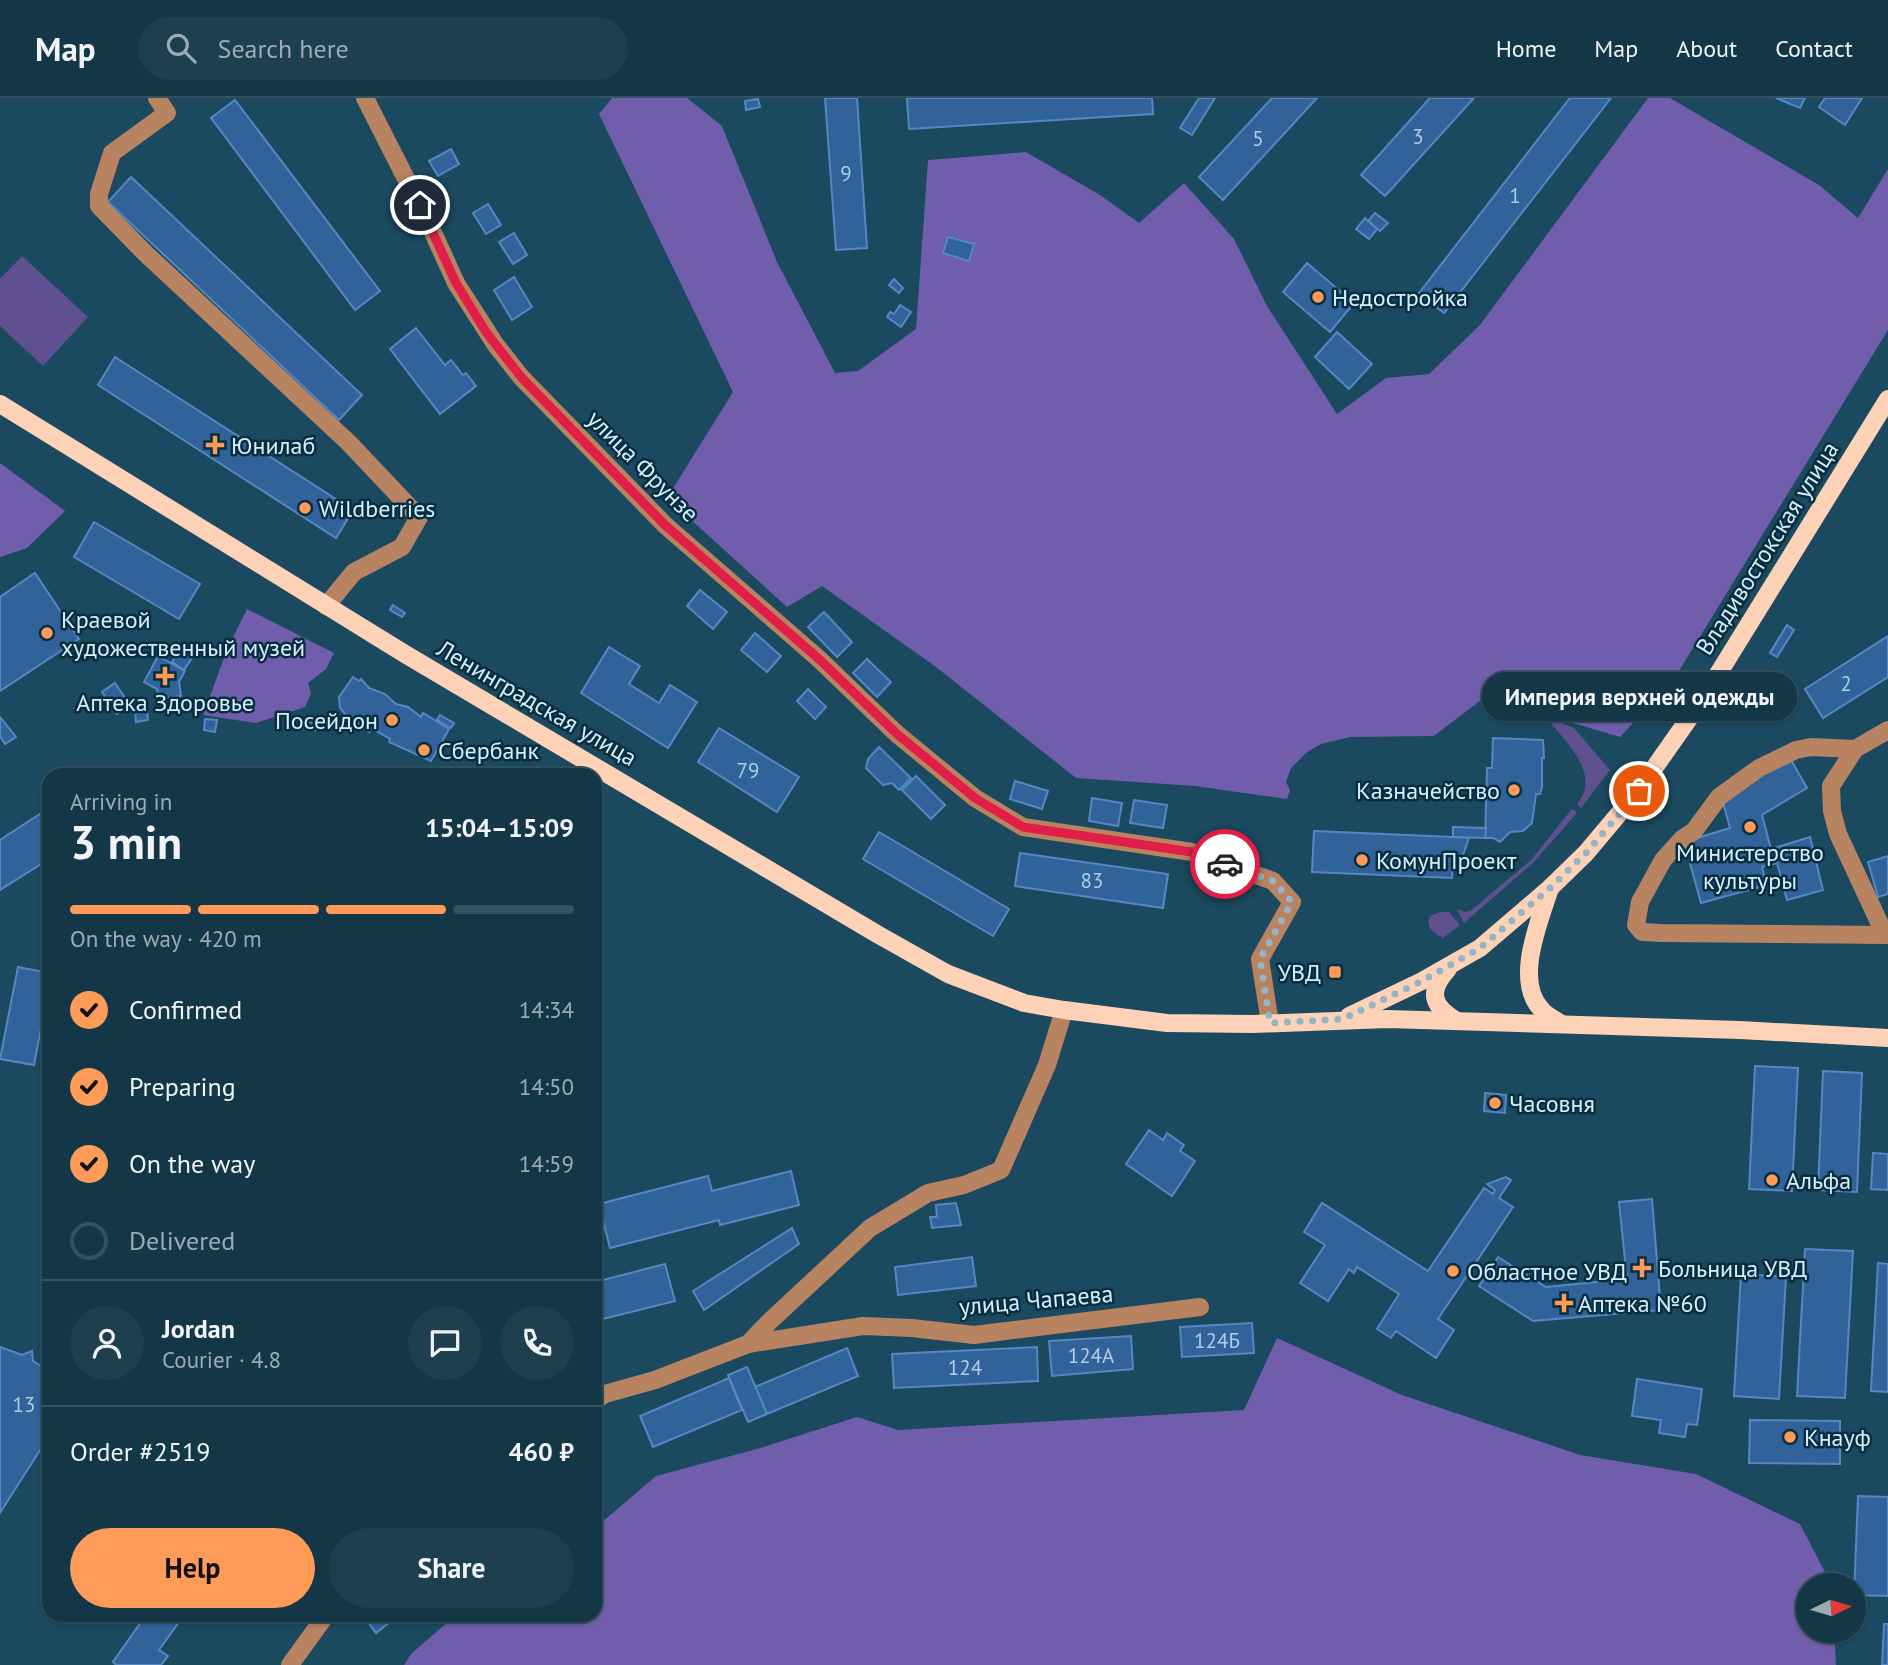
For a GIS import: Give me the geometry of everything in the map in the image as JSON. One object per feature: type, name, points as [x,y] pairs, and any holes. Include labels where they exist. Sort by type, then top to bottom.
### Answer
[{"type":"main road","name":"Владивостокская улица","points":[[1343,1019],[1480,948],[1586,853],[1639,791],[1696,709],[1888,399]]},
{"type":"main road","name":"Ленинградская улица","points":[[0,404],[326,606],[600,768]]},
{"type":"main road","name":"Ленинградская улица","points":[[602,769],[948,974],[1024,1003],[1167,1023],[1270,1023],[1343,1019],[1457,1021],[1740,1030],[1888,1038]]},
{"type":"main road","points":[[1550,888],[1530,952],[1530,986],[1534,999],[1542,1010],[1560,1024]]},
{"type":"main road","points":[[1452,964],[1436,985],[1435,997],[1440,1008],[1457,1021]]},
{"type":"street","name":"улица Фрунзе","points":[[365,98],[456,283],[489,336],[521,377],[665,525],[819,659],[897,734],[975,798],[1023,827],[1192,852],[1273,881],[1292,902],[1260,959],[1270,1023]]},
{"type":"street","points":[[162,105],[112,153],[99,194],[99,206],[146,254],[349,443],[419,517],[402,547],[354,572],[326,606]]},
{"type":"street","points":[[1855,749],[1811,747],[1796,750],[1759,768],[1719,797],[1694,831],[1682,839],[1663,860],[1640,902],[1636,925],[1642,932],[1661,933],[1886,935],[1838,834],[1832,811],[1831,786],[1855,749],[1888,730]]},
{"type":"street","points":[[748,1344],[768,1322],[870,1228],[928,1193],[964,1185],[1001,1170],[1047,1065],[1064,1010]]},
{"type":"street","name":"улица Чапаева","points":[[602,1396],[656,1380],[748,1344],[863,1326],[974,1335],[1200,1307]]},
{"type":"street","points":[[290,1665],[321,1622]]},
{"type":"shaded area","points":[[612,98],[687,98],[722,126],[777,262],[835,373],[858,371],[916,329],[928,160],[1026,152],[1100,195],[1139,223],[1184,183],[1234,239],[1267,306],[1337,414],[1386,378],[1429,374],[1480,325],[1648,98],[1670,98],[1819,185],[1858,218],[1888,169],[1888,330],[1674,679],[1620,737],[1485,697],[1434,736],[1350,737],[1321,744],[1306,753],[1291,768],[1286,782],[1290,790],[1287,799],[1195,786],[1076,778],[936,667],[822,586],[787,607],[667,498],[733,392],[599,114]]},
{"type":"shaded area","points":[[22,256],[88,317],[43,366],[0,326],[0,279]]},
{"type":"shaded area","points":[[0,463],[65,511],[27,548],[0,557]]},
{"type":"shaded area","points":[[247,609],[334,653],[326,669],[308,683],[311,694],[305,707],[256,723],[203,715],[227,650]]},
{"type":"shaded area","points":[[1545,716],[1574,728],[1610,770],[1581,808],[1577,804],[1584,792],[1586,781],[1583,769],[1578,757]]},
{"type":"shaded area","points":[[1572,809],[1577,813],[1533,863],[1464,923],[1457,909],[1470,911],[1531,860]]},
{"type":"shaded area","points":[[1449,912],[1460,925],[1443,938],[1434,932],[1429,924],[1430,916]]},
{"type":"shaded area","points":[[1277,1338],[1402,1395],[1580,1455],[1696,1474],[1800,1524],[1825,1573],[1796,1573],[1796,1643],[1835,1643],[1836,1665],[404,1665],[412,1653],[448,1622],[602,1622],[602,1522],[656,1476],[757,1449],[857,1417],[898,1430],[1244,1410]]},
{"type":"building","points":[[825,98],[857,98],[867,248],[836,250]]},
{"type":"building","points":[[907,98],[1152,98],[1153,114],[909,129]]},
{"type":"building","points":[[1199,98],[1215,98],[1192,135],[1180,128]]},
{"type":"building","points":[[1272,98],[1317,98],[1223,200],[1199,177]]},
{"type":"building","points":[[1430,98],[1474,98],[1385,196],[1361,175]]},
{"type":"building","points":[[1570,98],[1611,98],[1444,313],[1419,293]]},
{"type":"building","points":[[1776,98],[1805,98],[1800,108]]},
{"type":"building","points":[[1825,98],[1862,98],[1845,125],[1819,107]]},
{"type":"building","points":[[758,99],[760,107],[746,110],[745,101]]},
{"type":"building","points":[[235,100],[380,291],[355,310],[211,118]]},
{"type":"building","points":[[451,149],[459,164],[438,176],[429,161]]},
{"type":"building","points":[[131,177],[362,395],[339,420],[108,202]]},
{"type":"building","points":[[488,204],[501,225],[486,234],[473,213]]},
{"type":"building","points":[[1375,213],[1388,223],[1380,231],[1368,221]]},
{"type":"building","points":[[1365,218],[1377,229],[1369,239],[1356,229]]},
{"type":"building","points":[[514,233],[527,255],[513,264],[499,242]]},
{"type":"building","points":[[948,237],[974,244],[969,261],[943,253]]},
{"type":"building","name":"Недостройка","points":[[1307,263],[1354,303],[1330,332],[1283,292]]},
{"type":"building","points":[[514,277],[532,307],[512,320],[494,290]]},
{"type":"building","points":[[894,279],[903,288],[899,293],[889,285]]},
{"type":"building","points":[[900,305],[911,312],[901,327],[887,317],[890,312],[894,314]]},
{"type":"building","points":[[416,328],[445,365],[451,360],[476,386],[440,414],[390,349]]},
{"type":"building","points":[[1337,332],[1372,364],[1349,389],[1315,357]]},
{"type":"building","points":[[115,357],[353,510],[336,538],[98,385]]},
{"type":"building","points":[[94,522],[200,584],[179,619],[74,557]]},
{"type":"building","points":[[35,573],[79,639],[0,691],[0,597]]},
{"type":"building","points":[[700,590],[727,612],[713,629],[687,606]]},
{"type":"building","points":[[393,605],[405,613],[402,617],[390,610]]},
{"type":"building","points":[[824,612],[852,642],[837,657],[808,627]]},
{"type":"building","points":[[1787,625],[1794,630],[1777,657],[1770,653]]},
{"type":"building","points":[[755,633],[781,656],[767,672],[741,650]]},
{"type":"building","points":[[1888,636],[1888,677],[1823,718],[1805,689]]},
{"type":"building","points":[[609,647],[640,666],[629,684],[659,703],[670,685],[697,702],[668,748],[581,693]]},
{"type":"building","points":[[180,650],[192,658],[184,670],[172,662]]},
{"type":"building","name":"Аптека Здоровье","points":[[158,656],[185,671],[179,682],[181,696],[159,699],[157,689],[144,682]]},
{"type":"building","points":[[867,659],[891,682],[877,697],[853,673]]},
{"type":"building","name":"Посейдон","points":[[353,677],[359,681],[361,679],[369,688],[385,694],[396,704],[408,707],[421,717],[423,713],[449,729],[431,761],[389,742],[390,739],[371,728],[369,732],[346,715],[340,708],[339,697]]},
{"type":"building","points":[[115,683],[130,705],[117,714],[102,692]]},
{"type":"building","points":[[808,689],[826,707],[815,719],[797,701]]},
{"type":"building","points":[[147,709],[148,720],[136,722],[135,710]]},
{"type":"building","points":[[440,715],[454,723],[451,728],[437,720]]},
{"type":"building","points":[[0,717],[16,737],[5,744],[0,736]]},
{"type":"building","points":[[205,719],[217,720],[215,732],[204,730]]},
{"type":"building","points":[[304,721],[316,723],[315,730],[303,728]]},
{"type":"building","points":[[719,728],[799,777],[777,812],[698,762]]},
{"type":"building","name":"Казначейство","points":[[1493,738],[1543,740],[1542,787],[1540,794],[1536,794],[1532,823],[1523,831],[1510,832],[1500,842],[1485,838],[1487,768],[1492,768]]},
{"type":"building","points":[[879,747],[911,778],[899,790],[892,783],[883,785],[866,768],[868,759]]},
{"type":"building","points":[[1790,758],[1807,788],[1762,815],[1771,849],[1810,837],[1823,890],[1787,900],[1777,863],[1762,867],[1767,885],[1701,903],[1684,842],[1730,828],[1722,799]]},
{"type":"building","points":[[916,776],[945,805],[931,819],[902,790]]},
{"type":"building","points":[[1015,781],[1048,791],[1042,809],[1010,799]]},
{"type":"building","points":[[1092,798],[1122,803],[1118,826],[1089,821]]},
{"type":"building","points":[[1134,800],[1167,805],[1163,828],[1130,823]]},
{"type":"building","points":[[42,813],[42,863],[0,890],[0,840]]},
{"type":"building","points":[[1453,827],[1486,828],[1485,838],[1453,837]]},
{"type":"building","points":[[1314,831],[1469,838],[1463,861],[1453,861],[1452,878],[1312,872]]},
{"type":"building","points":[[879,832],[1009,909],[993,936],[863,859]]},
{"type":"building","points":[[1020,853],[1168,874],[1163,908],[1015,886]]},
{"type":"building","points":[[1888,856],[1888,894],[1878,897],[1868,862]]},
{"type":"building","points":[[18,967],[42,972],[42,1023],[34,1065],[0,1059]]},
{"type":"building","points":[[1755,1066],[1798,1068],[1792,1191],[1749,1189]]},
{"type":"building","points":[[1823,1071],[1862,1073],[1857,1192],[1818,1190]]},
{"type":"building","name":"Часовня","points":[[1485,1093],[1506,1095],[1505,1113],[1484,1111]]},
{"type":"building","points":[[1149,1130],[1163,1140],[1167,1133],[1184,1145],[1180,1151],[1195,1161],[1172,1196],[1126,1164]]},
{"type":"building","points":[[1873,1153],[1888,1154],[1888,1190],[1871,1189]]},
{"type":"building","points":[[791,1171],[799,1205],[720,1225],[719,1220],[610,1248],[602,1216],[602,1203],[708,1176],[712,1191]]},
{"type":"building","points":[[1506,1177],[1511,1180],[1499,1198],[1513,1207],[1438,1319],[1454,1330],[1436,1358],[1396,1331],[1391,1338],[1377,1329],[1399,1294],[1357,1267],[1354,1273],[1349,1269],[1328,1301],[1300,1283],[1325,1245],[1304,1232],[1322,1203],[1428,1271],[1484,1188],[1493,1194],[1495,1190],[1487,1184]]},
{"type":"building","name":"Больница УВД","points":[[1652,1199],[1661,1310],[1533,1321],[1479,1286],[1498,1257],[1546,1287],[1627,1279],[1619,1202]]},
{"type":"building","points":[[956,1203],[961,1225],[932,1228],[930,1217],[937,1217],[936,1205]]},
{"type":"building","points":[[792,1228],[799,1244],[704,1310],[693,1291]]},
{"type":"building","points":[[1805,1249],[1853,1251],[1845,1398],[1797,1396]]},
{"type":"building","points":[[972,1257],[976,1286],[898,1295],[895,1267]]},
{"type":"building","points":[[1878,1263],[1888,1264],[1888,1392],[1871,1391]]},
{"type":"building","points":[[665,1264],[675,1301],[602,1319],[602,1280]]},
{"type":"building","points":[[1741,1274],[1786,1277],[1779,1399],[1734,1396]]},
{"type":"building","points":[[1252,1323],[1254,1353],[1182,1357],[1180,1327]]},
{"type":"building","points":[[1131,1336],[1133,1369],[1052,1376],[1049,1341]]},
{"type":"building","points":[[0,1347],[22,1355],[32,1351],[33,1361],[42,1367],[42,1447],[0,1513]]},
{"type":"building","points":[[1037,1347],[1038,1381],[894,1388],[892,1354]]},
{"type":"building","points":[[847,1348],[858,1376],[767,1414],[755,1387]]},
{"type":"building","points":[[747,1367],[767,1414],[748,1422],[728,1375]]},
{"type":"building","points":[[729,1378],[742,1410],[653,1447],[640,1416]]},
{"type":"building","points":[[1637,1379],[1702,1389],[1697,1425],[1687,1424],[1685,1437],[1659,1433],[1661,1420],[1632,1416]]},
{"type":"building","points":[[1750,1420],[1840,1421],[1840,1464],[1749,1463]]},
{"type":"building","points":[[1858,1496],[1888,1497],[1888,1596],[1866,1595],[1866,1573],[1855,1573]]},
{"type":"building","points":[[141,1622],[179,1622],[159,1650],[168,1656],[161,1665],[116,1665],[113,1662]]},
{"type":"building","points":[[368,1622],[390,1622],[376,1633]]},
{"type":"building","points":[[1884,1624],[1888,1624],[1888,1665],[1882,1665]]},
{"type":"way so far","points":[[1225,864],[1273,881],[1292,902],[1260,959],[1270,1023],[1343,1019],[1422,981],[1480,948],[1586,853],[1639,791]]},
{"type":"place","name":"Недостройка","points":[[1318,297]]},
{"type":"place","name":"Юнилаб","points":[[215,445]]},
{"type":"place","name":"Wildberries","points":[[305,508]]},
{"type":"place","name":"Краевой художественный музей","points":[[47,633]]},
{"type":"place","name":"Аптека Здоровье","points":[[165,676]]},
{"type":"place","name":"Посейдон","points":[[392,720]]},
{"type":"place","name":"Сбербанк","points":[[424,750]]},
{"type":"place","name":"Казначейство","points":[[1514,790]]},
{"type":"place","name":"Империя верхней одежды","points":[[1639,791]]},
{"type":"place","name":"Министерство культуры","points":[[1750,827]]},
{"type":"place","name":"КомунПроект","points":[[1362,860]]},
{"type":"place","name":"УВД","points":[[1335,972]]},
{"type":"place","name":"Часовня","points":[[1495,1103]]},
{"type":"place","name":"Альфа","points":[[1772,1180]]},
{"type":"place","name":"Больница УВД","points":[[1642,1268]]},
{"type":"place","name":"Областное УВД","points":[[1453,1271]]},
{"type":"place","name":"Аптека №60","points":[[1564,1303]]},
{"type":"place","name":"Кнауф","points":[[1790,1437]]},
{"type":"route","points":[[420,205],[456,283],[486,332],[521,377],[665,525],[819,659],[897,734],[975,798],[1023,827],[1192,852],[1225,864]]}]
